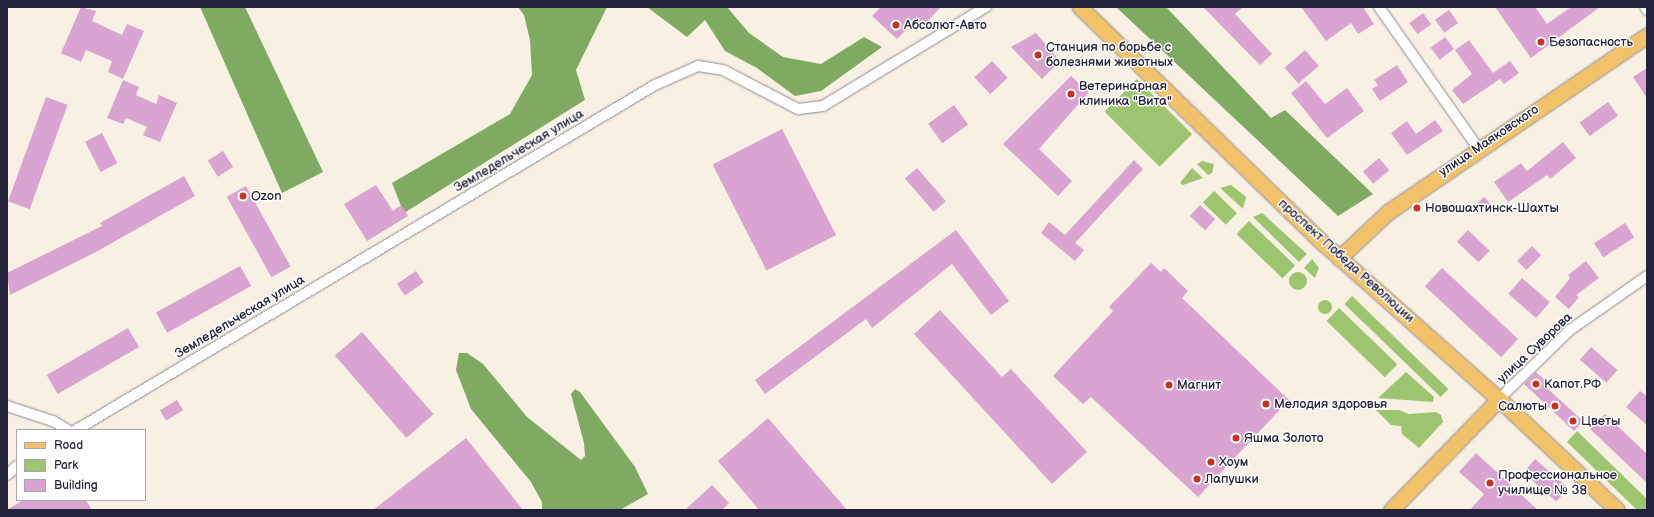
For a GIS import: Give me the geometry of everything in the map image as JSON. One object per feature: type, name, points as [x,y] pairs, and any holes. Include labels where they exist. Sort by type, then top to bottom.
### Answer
[{"type":"main road","name":"проспект Победа Революции","points":[[1080,7],[1339,258],[1500,398],[1617,510]]},
{"type":"main road","name":"улица Маяковского","points":[[1339,258],[1388,212],[1478,148],[1647,35]]},
{"type":"main road","points":[[1391,510],[1500,398]]},
{"type":"street","name":"Земледельческая улица","points":[[78,429],[655,85],[698,66],[723,70],[798,109],[823,106],[986,7]]},
{"type":"street","points":[[1380,7],[1478,148]]},
{"type":"street","name":"улица Суворова","points":[[1500,398],[1570,330],[1647,276]]},
{"type":"street","points":[[7,406],[53,421],[66,429]]},
{"type":"street","points":[[7,475],[16,467]]},
{"type":"green space","points":[[200,7],[245,7],[323,172],[282,193]]},
{"type":"green space","points":[[518,7],[607,7],[576,70],[585,100],[404,213],[392,183],[510,114],[532,75],[530,40],[524,15]]},
{"type":"green space","points":[[647,7],[727,7],[749,33],[783,57],[821,64],[864,37],[882,47],[821,91],[795,96],[757,68],[725,51],[705,20],[687,37]]},
{"type":"green space","points":[[1116,7],[1166,7],[1271,118],[1285,110],[1373,194],[1338,216]]},
{"type":"green space","points":[[1137,79],[1192,134],[1160,167],[1104,112]]},
{"type":"green space","points":[[1202,161],[1214,164],[1212,173],[1208,175],[1197,164]]},
{"type":"green space","points":[[1192,168],[1203,178],[1183,185],[1180,183]]},
{"type":"green space","points":[[1231,185],[1246,197],[1243,209],[1220,188]]},
{"type":"green space","points":[[1214,191],[1237,213],[1226,225],[1203,203]]},
{"type":"green space","points":[[1262,213],[1307,254],[1299,262],[1253,217]]},
{"type":"green space","points":[[1249,221],[1295,265],[1283,278],[1236,234]]},
{"type":"green space","points":[[1312,259],[1319,268],[1315,278],[1304,268]]},
{"type":"green space","points":[[1298,272],[1304,275],[1307,281],[1304,287],[1298,290],[1292,287],[1289,281],[1292,275]]},
{"type":"green space","points":[[1352,296],[1448,389],[1441,397],[1344,304]]},
{"type":"green space","points":[[1322,300],[1328,300],[1332,304],[1332,310],[1328,314],[1322,314],[1318,310],[1318,304]]},
{"type":"green space","points":[[1339,308],[1397,364],[1385,377],[1326,321]]},
{"type":"green space","points":[[459,353],[467,353],[483,364],[527,417],[581,460],[585,456],[584,443],[571,394],[575,389],[580,392],[635,467],[648,494],[620,510],[542,510],[542,502],[531,482],[471,409],[456,370]]},
{"type":"green space","points":[[1406,372],[1434,397],[1433,402],[1378,398]]},
{"type":"green space","points":[[1376,410],[1399,410],[1409,414],[1436,412],[1441,415],[1443,422],[1419,448],[1402,434],[1401,426],[1391,425]]},
{"type":"green space","points":[[1577,431],[1647,499],[1647,510],[1637,510],[1567,442]]},
{"type":"building","points":[[81,7],[96,11],[92,21],[122,35],[127,24],[144,31],[123,79],[108,72],[112,61],[86,50],[81,62],[61,53]]},
{"type":"building","name":"Абсолют-Авто","points":[[881,7],[941,7],[921,28],[914,22],[897,39],[872,16]]},
{"type":"building","points":[[1203,7],[1243,7],[1235,14],[1272,54],[1260,65]]},
{"type":"building","points":[[1301,7],[1363,7],[1374,24],[1358,34],[1351,23],[1326,41]]},
{"type":"building","points":[[1495,7],[1535,7],[1547,24],[1571,7],[1600,7],[1531,58]]},
{"type":"building","points":[[1449,10],[1458,23],[1444,33],[1435,20]]},
{"type":"building","points":[[1423,13],[1431,24],[1417,34],[1409,23]]},
{"type":"building","name":"Станция по борьбе с болезнями животных","points":[[1036,33],[1060,61],[1042,79],[1011,47]]},
{"type":"building","points":[[1445,37],[1454,49],[1440,60],[1431,48]]},
{"type":"building","points":[[1469,40],[1493,73],[1510,61],[1519,73],[1504,84],[1500,79],[1463,104],[1452,90],[1472,74],[1455,50]]},
{"type":"building","points":[[1305,50],[1319,66],[1298,84],[1285,68]]},
{"type":"building","points":[[992,61],[1008,78],[990,94],[974,77]]},
{"type":"building","points":[[1397,65],[1408,82],[1380,101],[1372,89],[1378,85],[1374,80]]},
{"type":"building","points":[[1647,68],[1647,98],[1633,77]]},
{"type":"building","points":[[1071,76],[1089,92],[1039,149],[1072,181],[1058,196],[1003,144]]},
{"type":"building","points":[[123,80],[139,87],[136,95],[156,104],[159,95],[177,103],[160,142],[143,135],[147,127],[126,118],[123,124],[107,118]]},
{"type":"building","points":[[1306,81],[1325,104],[1347,88],[1364,111],[1327,138],[1291,93]]},
{"type":"building","points":[[46,97],[68,105],[30,209],[8,201]]},
{"type":"building","points":[[1608,102],[1618,116],[1590,136],[1580,123]]},
{"type":"building","points":[[954,105],[968,124],[942,143],[928,124]]},
{"type":"building","points":[[1435,120],[1443,131],[1407,155],[1391,133],[1407,121],[1416,134]]},
{"type":"building","points":[[782,129],[836,235],[767,270],[713,164]]},
{"type":"building","points":[[102,133],[117,163],[101,172],[85,142]]},
{"type":"building","points":[[1563,142],[1576,158],[1550,179],[1547,175],[1508,202],[1494,182],[1521,163],[1527,171]]},
{"type":"building","points":[[223,151],[233,167],[218,177],[208,161]]},
{"type":"building","points":[[1379,158],[1389,170],[1373,184],[1363,171]]},
{"type":"building","points":[[1134,160],[1143,169],[1075,243],[1084,250],[1075,261],[1041,233],[1049,222],[1065,235]]},
{"type":"building","points":[[917,168],[946,201],[934,212],[905,178]]},
{"type":"building","points":[[184,176],[195,196],[96,252],[10,295],[7,273],[102,226],[100,223]]},
{"type":"building","points":[[376,185],[393,211],[401,205],[408,216],[367,241],[344,204]]},
{"type":"building","points":[[246,186],[291,266],[271,277],[227,197]]},
{"type":"building","points":[[1484,197],[1491,204],[1483,212],[1476,205]]},
{"type":"building","points":[[1200,205],[1215,219],[1205,230],[1190,216]]},
{"type":"building","points":[[1625,223],[1634,237],[1603,257],[1594,243]]},
{"type":"building","points":[[956,230],[1009,301],[991,315],[952,264],[872,328],[866,319],[765,394],[755,380]]},
{"type":"building","points":[[1468,230],[1490,251],[1478,262],[1457,242]]},
{"type":"building","points":[[1532,246],[1541,255],[1526,270],[1517,261]]},
{"type":"building","points":[[1586,261],[1599,278],[1576,295],[1579,297],[1569,309],[1555,297],[1570,278],[1568,275]]},
{"type":"building","name":"Магнит","points":[[1151,263],[1161,272],[1164,268],[1188,291],[1182,298],[1289,400],[1198,497],[1091,397],[1083,404],[1053,376],[1113,311],[1109,307]]},
{"type":"building","points":[[240,266],[251,286],[167,333],[156,313]]},
{"type":"building","points":[[1442,268],[1518,339],[1501,357],[1425,286]]},
{"type":"building","points":[[416,271],[424,283],[405,295],[397,284]]},
{"type":"building","points":[[1522,278],[1550,302],[1536,318],[1508,294]]},
{"type":"building","points":[[940,310],[1002,377],[1011,369],[1087,452],[1052,484],[914,334]]},
{"type":"building","points":[[128,328],[139,347],[58,394],[47,375]]},
{"type":"building","points":[[362,332],[434,414],[406,438],[335,356]]},
{"type":"building","points":[[1591,347],[1617,370],[1606,383],[1580,360]]},
{"type":"building","points":[[1536,372],[1550,385],[1547,388],[1583,421],[1574,431],[1524,384]]},
{"type":"building","points":[[1640,391],[1647,396],[1647,425],[1626,407]]},
{"type":"building","points":[[177,400],[183,410],[166,421],[160,410]]},
{"type":"building","points":[[1605,414],[1647,454],[1647,483],[1590,429]]},
{"type":"building","points":[[768,418],[847,510],[759,510],[718,461]]},
{"type":"building","points":[[466,438],[523,510],[373,510]]},
{"type":"building","name":"Профессиональное училище № 38","points":[[1476,453],[1538,510],[1470,510],[1484,494],[1459,472]]},
{"type":"building","points":[[1535,459],[1568,488],[1556,501],[1523,473]]},
{"type":"building","points":[[712,485],[729,503],[722,510],[685,510]]},
{"type":"building","points":[[21,501],[87,501],[92,510],[7,510]]},
{"type":"place","name":"Абсолют-Авто","points":[[896,25]]},
{"type":"place","name":"Безопасность","points":[[1541,42]]},
{"type":"place","name":"Станция по борьбе с болезнями животных","points":[[1038,55]]},
{"type":"place","name":"Ветеринарная клиника \"Вита\"","points":[[1071,94]]},
{"type":"place","name":"Ozon","points":[[243,196]]},
{"type":"place","name":"Новошахтинск-Шахты","points":[[1417,208]]},
{"type":"place","name":"Капот.РФ","points":[[1536,384]]},
{"type":"place","name":"Магнит","points":[[1169,385]]},
{"type":"place","name":"Мелодия здоровья","points":[[1266,404]]},
{"type":"place","name":"Салюты","points":[[1555,406]]},
{"type":"place","name":"Цветы","points":[[1573,421]]},
{"type":"place","name":"Яшма Золото","points":[[1236,438]]},
{"type":"place","name":"Хоум","points":[[1211,462]]},
{"type":"place","name":"Лапушки","points":[[1197,479]]},
{"type":"place","name":"Профессиональное училище № 38","points":[[1490,483]]}]
